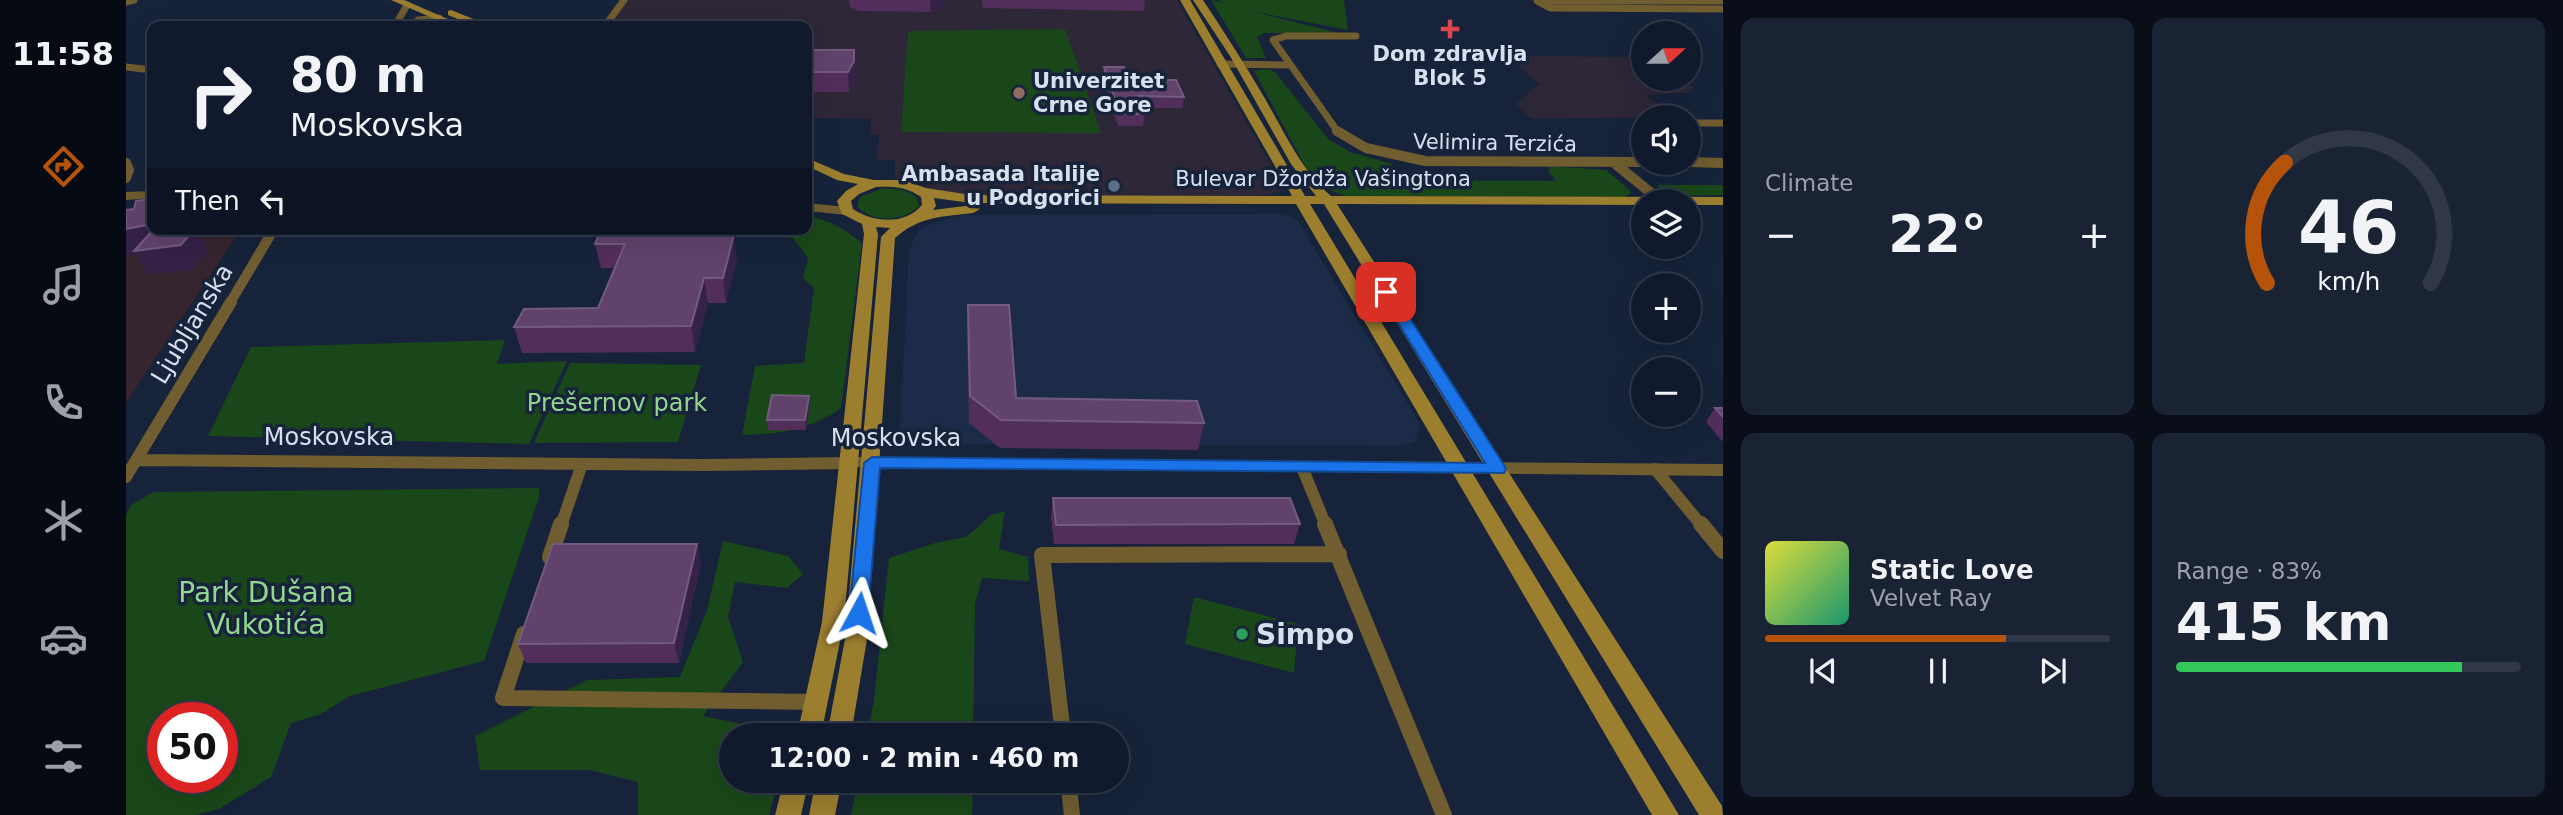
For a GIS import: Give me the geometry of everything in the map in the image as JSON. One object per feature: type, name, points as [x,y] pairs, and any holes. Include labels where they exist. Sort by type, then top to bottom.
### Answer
[{"type":"main road","points":[[396,0],[446,21]]},
{"type":"main road","points":[[421,0],[471,21]]},
{"type":"main road","points":[[1185,0],[1220,64],[1666,815]]},
{"type":"main road","points":[[1199,0],[1297,164],[1330,204],[1713,815]]},
{"type":"main road","name":"Bulevar Džordža Vašingtona","points":[[812,164],[847,178],[906,185],[923,192],[971,199],[1305,204]]},
{"type":"main road","points":[[811,723],[833,622],[871,234],[867,222],[847,200],[812,178]]},
{"type":"main road","points":[[847,200],[860,187],[876,183]]},
{"type":"main road","points":[[841,723],[856,639],[888,237],[926,210],[929,201],[923,192]]},
{"type":"main road","name":"Bulevar Džordža Vašingtona","points":[[867,222],[891,223],[959,209],[1631,201]]},
{"type":"main road","name":"Bulevar Džordža Vašingtona","points":[[1701,201],[1723,201]]},
{"type":"main road","name":"Bulevar Džordža Vašingtona","points":[[1330,204],[1631,210]]},
{"type":"main road","points":[[1701,210],[1723,210]]},
{"type":"main road","points":[[788,815],[794,793]]},
{"type":"main road","points":[[822,815],[827,793]]},
{"type":"street","points":[[126,2],[134,0]]},
{"type":"street","points":[[609,21],[624,0]]},
{"type":"street","points":[[1716,0],[1723,8]]},
{"type":"street","points":[[1723,1],[1537,2],[1550,8],[1723,8]]},
{"type":"street","points":[[398,21],[407,5]]},
{"type":"street","points":[[417,21],[439,18]]},
{"type":"street","name":"Velimira Terzića","points":[[1356,36],[1286,36],[1276,38],[1274,44],[1338,132],[1355,143],[1378,152],[1425,161],[1631,162]]},
{"type":"street","points":[[1220,64],[1289,65]]},
{"type":"street","points":[[126,67],[147,69]]},
{"type":"street","points":[[1701,123],[1723,123]]},
{"type":"street","points":[[1613,162],[1646,189]]},
{"type":"street","points":[[1701,162],[1723,163]]},
{"type":"street","points":[[126,163],[130,170],[126,178]]},
{"type":"street","points":[[126,196],[147,195]]},
{"type":"street","points":[[812,198],[847,200]]},
{"type":"street","points":[[812,206],[847,200]]},
{"type":"street","points":[[126,204],[147,203]]},
{"type":"street","name":"Ljubljanska","points":[[126,477],[270,235]]},
{"type":"street","name":"Moskovska","points":[[137,460],[1723,470]]},
{"type":"street","points":[[545,571],[582,464]]},
{"type":"street","points":[[1302,467],[1444,815]]},
{"type":"street","points":[[1655,469],[1722,549]]},
{"type":"street","points":[[1062,723],[1042,555],[1339,554]]},
{"type":"street","points":[[528,622],[503,698],[816,702]]},
{"type":"street","points":[[1069,793],[1072,815]]},
{"type":"shaded area","name":"Univerzitet Crne Gore","points":[[625,0],[1177,0],[1281,183],[1281,191],[1266,195],[964,197],[939,192],[921,184],[895,179],[895,160],[877,160],[879,135],[870,134],[871,119],[812,118],[812,21],[610,21]]},
{"type":"shaded area","points":[[1508,56],[1631,57],[1631,91],[1691,91],[1646,95],[1658,105],[1631,105],[1631,118],[1532,119],[1516,104],[1539,84]]},
{"type":"shaded area","points":[[126,211],[147,226],[147,235],[237,235],[126,403]]},
{"type":"shaded area","points":[[1284,214],[1298,221],[1420,424],[1415,442],[1398,446],[917,444],[906,438],[900,428],[909,252],[916,234],[924,226],[961,215]]},
{"type":"green space","points":[[1211,0],[1223,3],[1218,0],[1344,0],[1348,30],[1251,11],[1338,33],[1264,33],[1257,37],[1266,58],[1246,58]]},
{"type":"green space","points":[[1065,29],[1101,133],[901,132],[908,31]]},
{"type":"green space","points":[[1268,69],[1275,72],[1328,139],[1350,152],[1392,164],[1373,180],[1556,181],[1549,172],[1549,166],[1606,170],[1631,193],[1625,197],[1346,196],[1315,184],[1254,71]]},
{"type":"green space","points":[[1656,185],[1723,185],[1723,195],[1701,196],[1701,189],[1664,189]]},
{"type":"green space","points":[[883,188],[903,190],[916,196],[919,206],[897,218],[879,218],[863,212],[857,206],[860,197]]},
{"type":"green space","points":[[812,217],[836,226],[862,243],[841,408],[806,426],[768,434],[742,435],[755,366],[804,363],[814,288],[803,278],[808,258],[793,238],[756,235],[812,235]]},
{"type":"green space","points":[[505,340],[497,364],[567,361],[529,444],[208,436],[251,347]]},
{"type":"green space","name":"Prešernov park","points":[[570,363],[701,365],[678,442],[534,443]]},
{"type":"green space","name":"Park Dušana Vukotića","points":[[539,488],[539,497],[484,661],[350,696],[321,714],[291,723],[271,777],[219,809],[195,815],[126,815],[126,515],[132,504],[154,492]]},
{"type":"green space","points":[[1005,511],[999,549],[1028,557],[1029,581],[982,578],[975,604],[973,723],[869,723],[889,558],[935,543],[966,537],[991,515]]},
{"type":"green space","points":[[723,541],[788,556],[803,574],[787,588],[735,582],[728,617],[743,662],[703,716],[736,723],[719,723],[719,793],[775,793],[769,815],[638,815],[638,782],[590,770],[480,770],[475,736],[587,680],[680,677],[707,610]]},
{"type":"green space","name":"Simpo","points":[[1194,597],[1298,624],[1294,673],[1185,644]]},
{"type":"green space","points":[[856,793],[973,793],[972,815],[851,815]]},
{"type":"building","points":[[812,50],[854,50],[854,61],[848,72],[812,72]]},
{"type":"building","points":[[1104,67],[1124,67],[1128,80],[1176,80],[1184,97],[1138,96],[1145,114],[1120,114]]},
{"type":"building","points":[[147,200],[147,225],[126,229],[126,210],[134,209],[136,201]]},
{"type":"building","points":[[149,235],[189,235],[181,245],[134,251]]},
{"type":"building","points":[[599,235],[734,235],[723,278],[704,278],[691,326],[514,327],[524,309],[598,308],[625,244],[595,244]]},
{"type":"building","points":[[968,305],[1009,305],[1016,398],[1197,401],[1204,423],[1001,420],[970,396]]},
{"type":"building","points":[[772,395],[809,396],[805,420],[767,420]]},
{"type":"building","points":[[1715,408],[1723,408],[1723,417]]},
{"type":"building","points":[[1053,498],[1290,498],[1300,524],[1056,525]]},
{"type":"building","points":[[553,544],[697,544],[674,643],[518,644]]},
{"type":"place","name":"Dom zdravlja Blok 5","points":[[1450,29]]},
{"type":"place","name":"Univerzitet Crne Gore","points":[[1019,93]]},
{"type":"place","name":"Ambasada Italije u Podgorici","points":[[1114,186]]},
{"type":"place","name":"Simpo","points":[[1242,634]]},
{"type":"route","points":[[859,613],[872,463],[1498,469],[1386,292]]}]
